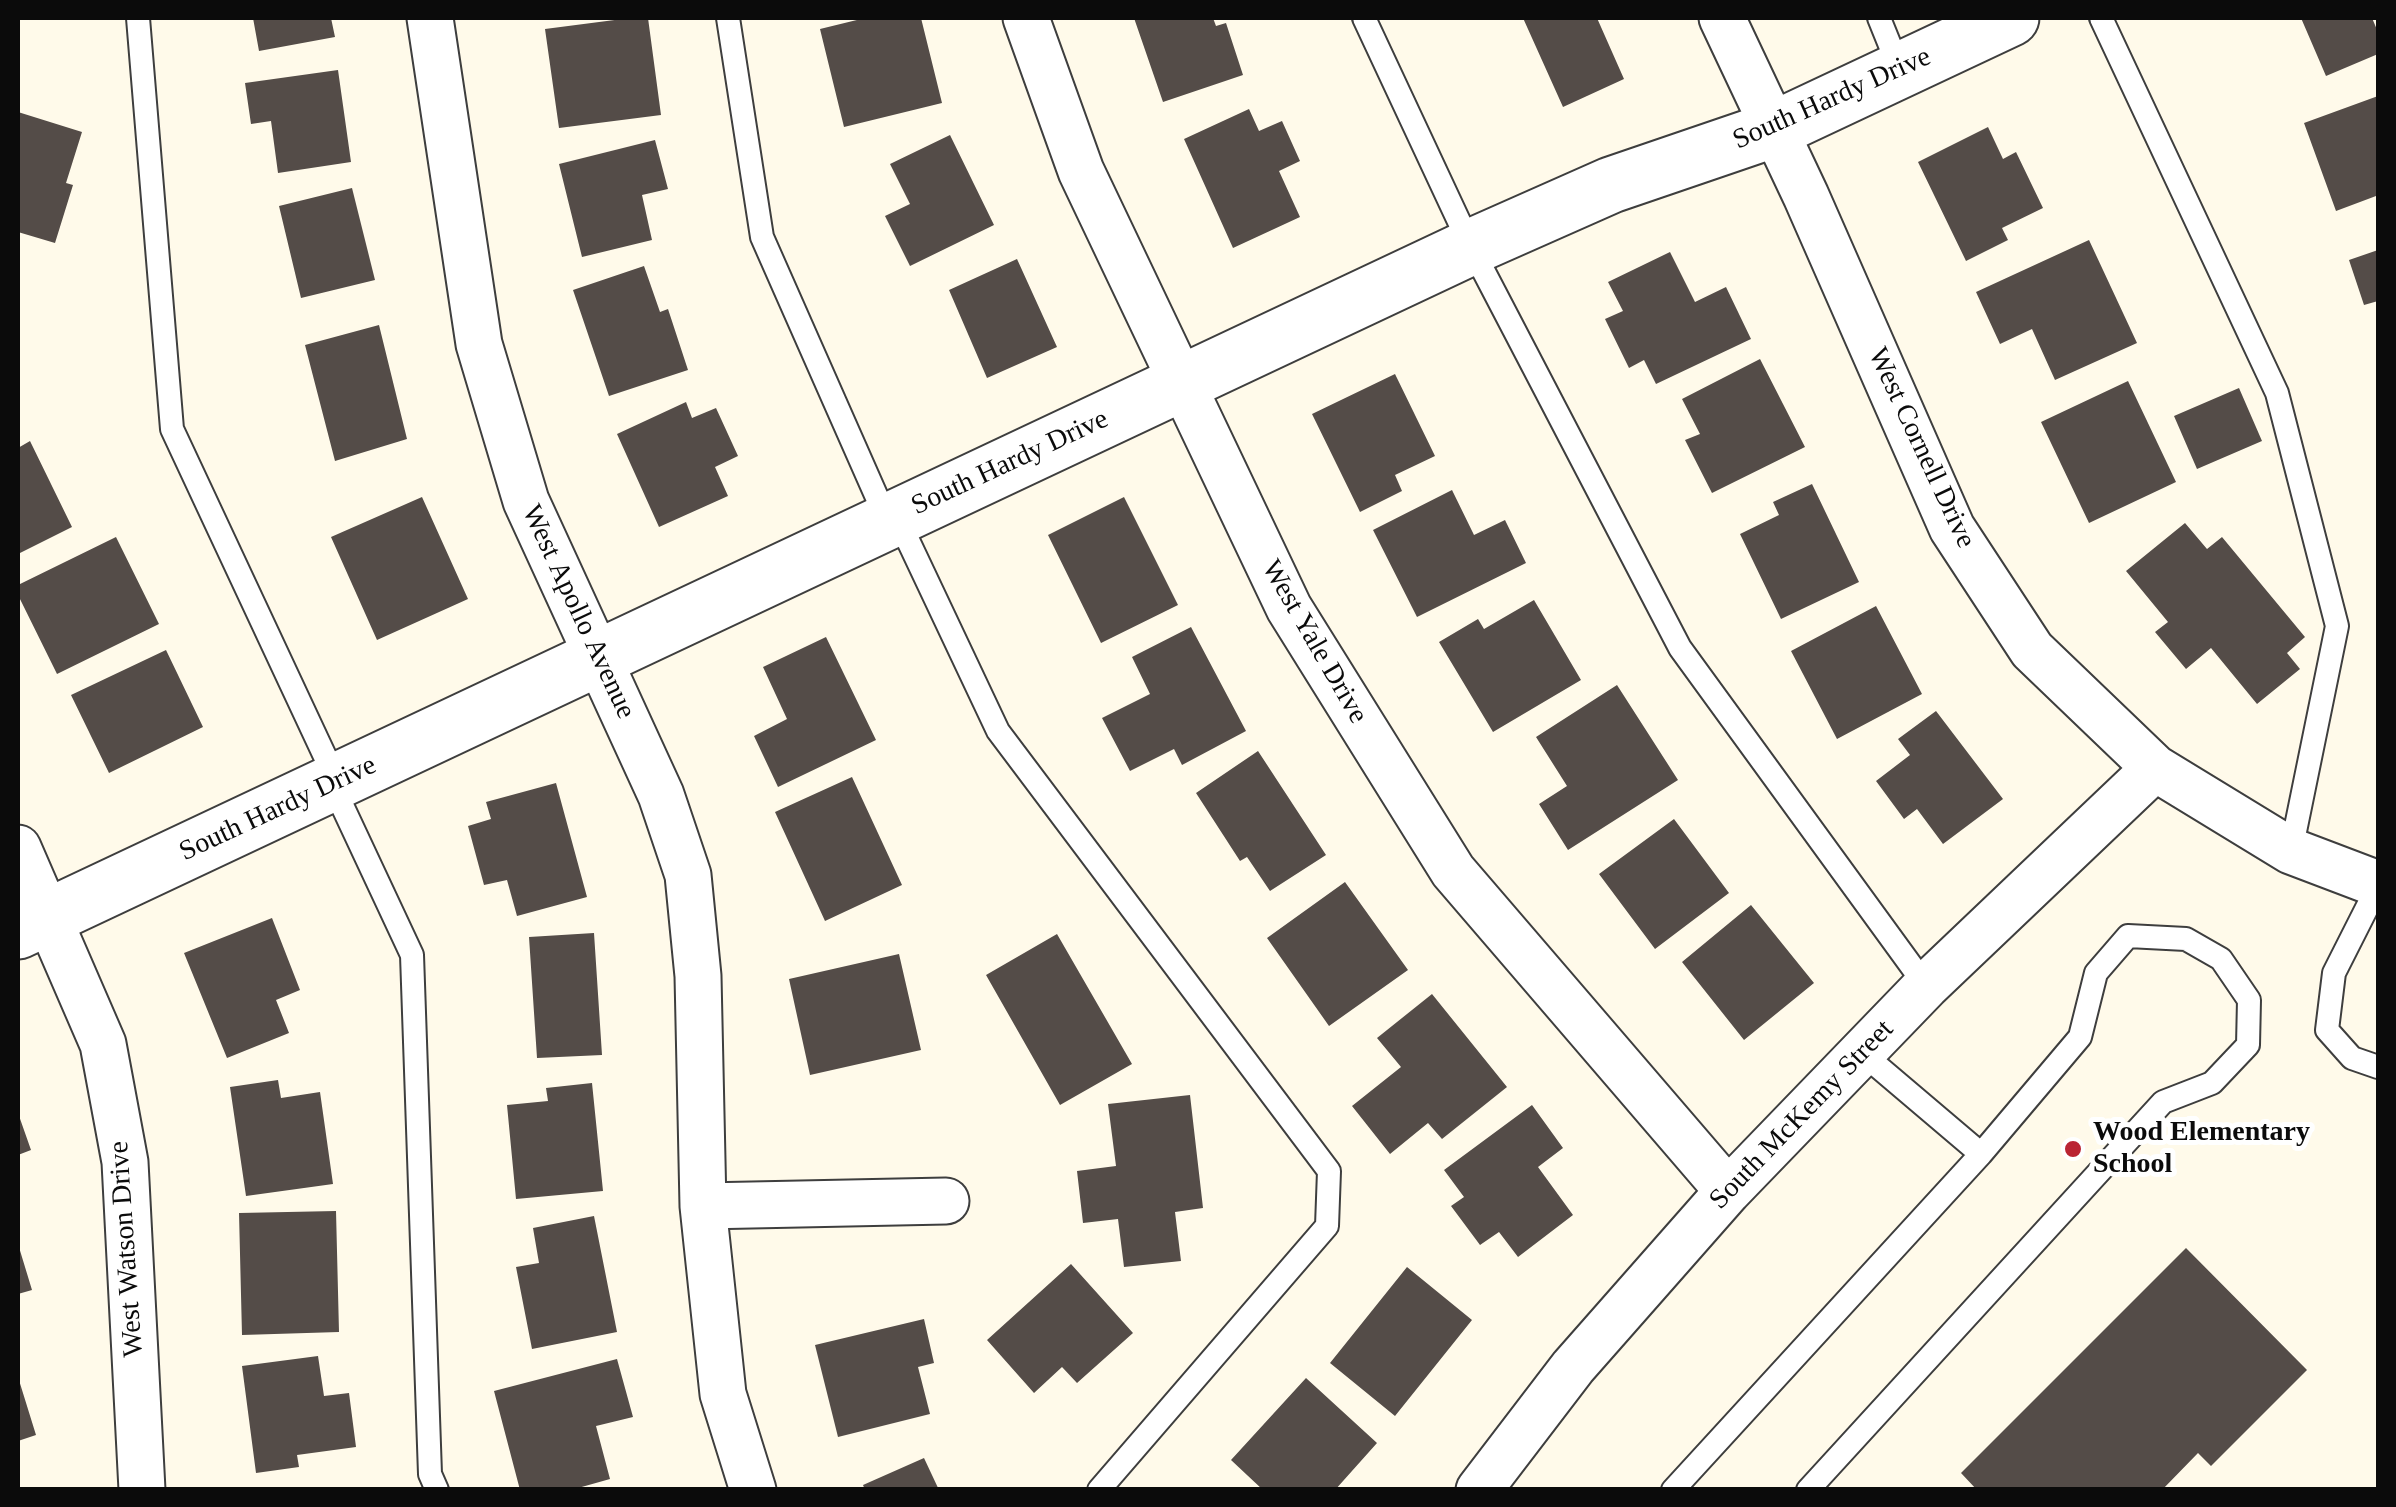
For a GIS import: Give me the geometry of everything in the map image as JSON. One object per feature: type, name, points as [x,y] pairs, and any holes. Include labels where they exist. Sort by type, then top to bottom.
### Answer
[{"type":"street","name":"West Apollo Avenue","points":[[430,18],[479,344],[526,501],[661,795],[688,874],[698,976],[704,1206],[723,1394],[753,1490]]},
{"type":"street","name":"West Yale Drive","points":[[1026,18],[1082,171],[1289,608],[1452,871],[1728,1190]]},
{"type":"street","name":"West Cornell Drive","points":[[1722,18],[1952,528],[2032,650],[2156,768],[2291,851],[2378,885]]},
{"type":"street","name":"South Hardy Drive","points":[[33,924],[1472,246],[1611,185],[1775,129],[2012,18]]},
{"type":"street","name":"South McKemy Street","points":[[1479,1490],[1573,1367],[1728,1190],[1926,986],[2156,768]]},
{"type":"street","name":"West Watson Drive","points":[[18,848],[33,924],[104,1044],[125,1162],[142,1490]]},
{"type":"street","points":[[704,1206],[946,1201]]},
{"type":"lane","points":[[138,18],[172,429],[412,955],[430,1474],[437,1490]]},
{"type":"lane","points":[[728,18],[762,237],[892,518],[998,731],[1329,1171],[1327,1226],[1099,1490]]},
{"type":"lane","points":[[1364,18],[1472,246],[1680,648],[1926,986]]},
{"type":"lane","points":[[1880,18],[1900,70]]},
{"type":"lane","points":[[2101,18],[2276,393],[2337,626],[2291,851]]},
{"type":"lane","points":[[2378,885],[2334,972],[2327,1030],[2352,1058],[2378,1067]]},
{"type":"lane","points":[[1673,1490],[1982,1154],[2080,1037],[2096,973],[2128,936],[2186,939],[2221,959],[2249,1000],[2248,1044],[2212,1084],[2163,1102],[1808,1490]]},
{"type":"lane","points":[[1862,1053],[1982,1154]]},
{"type":"building","points":[[253,18],[331,18],[335,37],[259,51]]},
{"type":"building","points":[[648,18],[661,115],[559,128],[545,29]]},
{"type":"building","points":[[865,18],[921,18],[942,103],[844,127],[820,29]]},
{"type":"building","points":[[1134,18],[1213,18],[1216,26],[1226,23],[1243,75],[1163,102]]},
{"type":"building","points":[[1523,18],[1597,18],[1624,79],[1563,107]]},
{"type":"building","points":[[2301,18],[2372,18],[2378,32],[2378,54],[2326,76]]},
{"type":"building","points":[[338,70],[351,162],[278,173],[271,121],[251,124],[245,83]]},
{"type":"building","points":[[2378,96],[2378,203],[2376,196],[2336,211],[2304,123]]},
{"type":"building","points":[[1249,109],[1259,131],[1282,121],[1300,161],[1279,171],[1300,217],[1233,248],[1184,139]]},
{"type":"building","points":[[18,112],[82,132],[66,183],[73,185],[55,243],[18,232]]},
{"type":"building","points":[[1988,127],[2003,159],[2016,152],[2043,208],[2002,228],[2008,240],[1966,261],[1918,162]]},
{"type":"building","points":[[950,135],[994,225],[910,266],[885,216],[910,204],[890,164]]},
{"type":"building","points":[[655,140],[668,189],[642,195],[652,240],[582,257],[559,164]]},
{"type":"building","points":[[352,188],[375,280],[301,298],[279,206]]},
{"type":"building","points":[[2089,240],[2137,343],[2055,380],[2032,329],[2000,344],[1976,292]]},
{"type":"building","points":[[2378,250],[2378,301],[2364,305],[2349,260]]},
{"type":"building","points":[[1670,252],[1695,302],[1726,287],[1751,339],[1656,384],[1644,360],[1629,368],[1605,319],[1623,311],[1608,282]]},
{"type":"building","points":[[1017,259],[1057,347],[987,378],[949,290]]},
{"type":"building","points":[[644,266],[660,312],[668,309],[688,370],[609,396],[573,290]]},
{"type":"building","points":[[379,325],[407,439],[335,461],[305,345]]},
{"type":"building","points":[[1760,359],[1805,447],[1712,493],[1685,440],[1700,434],[1682,399]]},
{"type":"building","points":[[1395,374],[1435,456],[1395,475],[1402,491],[1360,512],[1312,414]]},
{"type":"building","points":[[2128,381],[2176,482],[2089,523],[2041,422]]},
{"type":"building","points":[[2239,388],[2262,441],[2197,469],[2174,416]]},
{"type":"building","points":[[686,402],[692,418],[716,408],[738,456],[715,467],[728,496],[659,527],[617,434]]},
{"type":"building","points":[[30,441],[72,527],[18,554],[18,448]]},
{"type":"building","points":[[1812,484],[1859,582],[1781,619],[1740,534],[1779,515],[1773,502]]},
{"type":"building","points":[[1452,490],[1474,535],[1505,520],[1526,563],[1417,617],[1373,530]]},
{"type":"building","points":[[422,497],[468,599],[377,640],[331,537]]},
{"type":"building","points":[[1124,497],[1178,605],[1101,643],[1048,535]]},
{"type":"building","points":[[2185,523],[2207,549],[2222,537],[2305,637],[2287,653],[2300,669],[2257,704],[2211,648],[2186,669],[2155,632],[2168,622],[2126,571]]},
{"type":"building","points":[[116,537],[159,624],[57,674],[18,595],[18,585]]},
{"type":"building","points":[[1534,600],[1581,680],[1493,732],[1439,642],[1478,619],[1484,629]]},
{"type":"building","points":[[1876,606],[1922,694],[1837,739],[1791,651]]},
{"type":"building","points":[[1191,627],[1246,731],[1182,765],[1174,749],[1130,771],[1102,718],[1150,694],[1132,657]]},
{"type":"building","points":[[826,637],[876,740],[778,787],[754,736],[787,719],[763,667]]},
{"type":"building","points":[[166,650],[203,727],[109,773],[71,695]]},
{"type":"building","points":[[1617,685],[1678,780],[1568,850],[1539,804],[1567,786],[1536,737]]},
{"type":"building","points":[[1936,711],[2003,799],[1943,844],[1917,809],[1904,819],[1876,781],[1910,755],[1898,739]]},
{"type":"building","points":[[1258,751],[1326,855],[1270,891],[1247,857],[1240,861],[1196,793]]},
{"type":"building","points":[[852,777],[902,885],[825,921],[775,812]]},
{"type":"building","points":[[556,783],[587,897],[517,916],[507,880],[484,885],[468,826],[491,819],[486,802]]},
{"type":"building","points":[[1674,819],[1729,893],[1655,949],[1599,874]]},
{"type":"building","points":[[1345,882],[1408,970],[1329,1026],[1267,938]]},
{"type":"building","points":[[1751,905],[1814,983],[1744,1040],[1682,962]]},
{"type":"building","points":[[272,918],[300,990],[276,1000],[289,1033],[227,1058],[184,953]]},
{"type":"building","points":[[594,933],[602,1055],[537,1058],[529,937]]},
{"type":"building","points":[[1057,934],[1132,1064],[1060,1105],[986,975]]},
{"type":"building","points":[[899,954],[921,1050],[810,1075],[789,979]]},
{"type":"building","points":[[1432,994],[1507,1087],[1442,1139],[1428,1123],[1390,1154],[1352,1106],[1401,1067],[1377,1038]]},
{"type":"building","points":[[278,1080],[281,1098],[320,1092],[333,1184],[246,1196],[230,1087]]},
{"type":"building","points":[[592,1083],[603,1191],[516,1199],[507,1105],[548,1101],[546,1088]]},
{"type":"building","points":[[1190,1095],[1203,1208],[1175,1212],[1181,1261],[1124,1267],[1118,1219],[1083,1223],[1077,1171],[1116,1166],[1108,1104]]},
{"type":"building","points":[[1532,1105],[1563,1148],[1538,1167],[1573,1215],[1518,1257],[1499,1232],[1480,1245],[1451,1206],[1464,1197],[1444,1170]]},
{"type":"building","points":[[18,1113],[31,1150],[18,1155]]},
{"type":"building","points":[[336,1211],[339,1332],[242,1335],[239,1213]]},
{"type":"building","points":[[594,1216],[617,1332],[532,1349],[516,1267],[539,1263],[533,1228]]},
{"type":"building","points":[[18,1244],[32,1290],[18,1294]]},
{"type":"building","points":[[2186,1248],[2307,1370],[2211,1466],[2198,1453],[2162,1490],[1977,1490],[1961,1473]]},
{"type":"building","points":[[1071,1264],[1133,1333],[1077,1383],[1062,1367],[1034,1393],[987,1340]]},
{"type":"building","points":[[1407,1267],[1472,1320],[1395,1416],[1330,1363]]},
{"type":"building","points":[[924,1319],[934,1363],[918,1367],[930,1414],[838,1437],[815,1345]]},
{"type":"building","points":[[318,1356],[324,1396],[349,1393],[356,1447],[297,1455],[299,1467],[256,1473],[242,1366]]},
{"type":"building","points":[[617,1359],[633,1417],[596,1426],[610,1479],[571,1490],[520,1490],[494,1391]]},
{"type":"building","points":[[18,1377],[36,1435],[18,1441]]},
{"type":"building","points":[[1306,1378],[1377,1443],[1335,1490],[1263,1490],[1231,1460]]},
{"type":"building","points":[[924,1458],[939,1490],[865,1490],[863,1485]]},
{"type":"place","name":"Wood Elementary School","points":[[2073,1149]]}]
